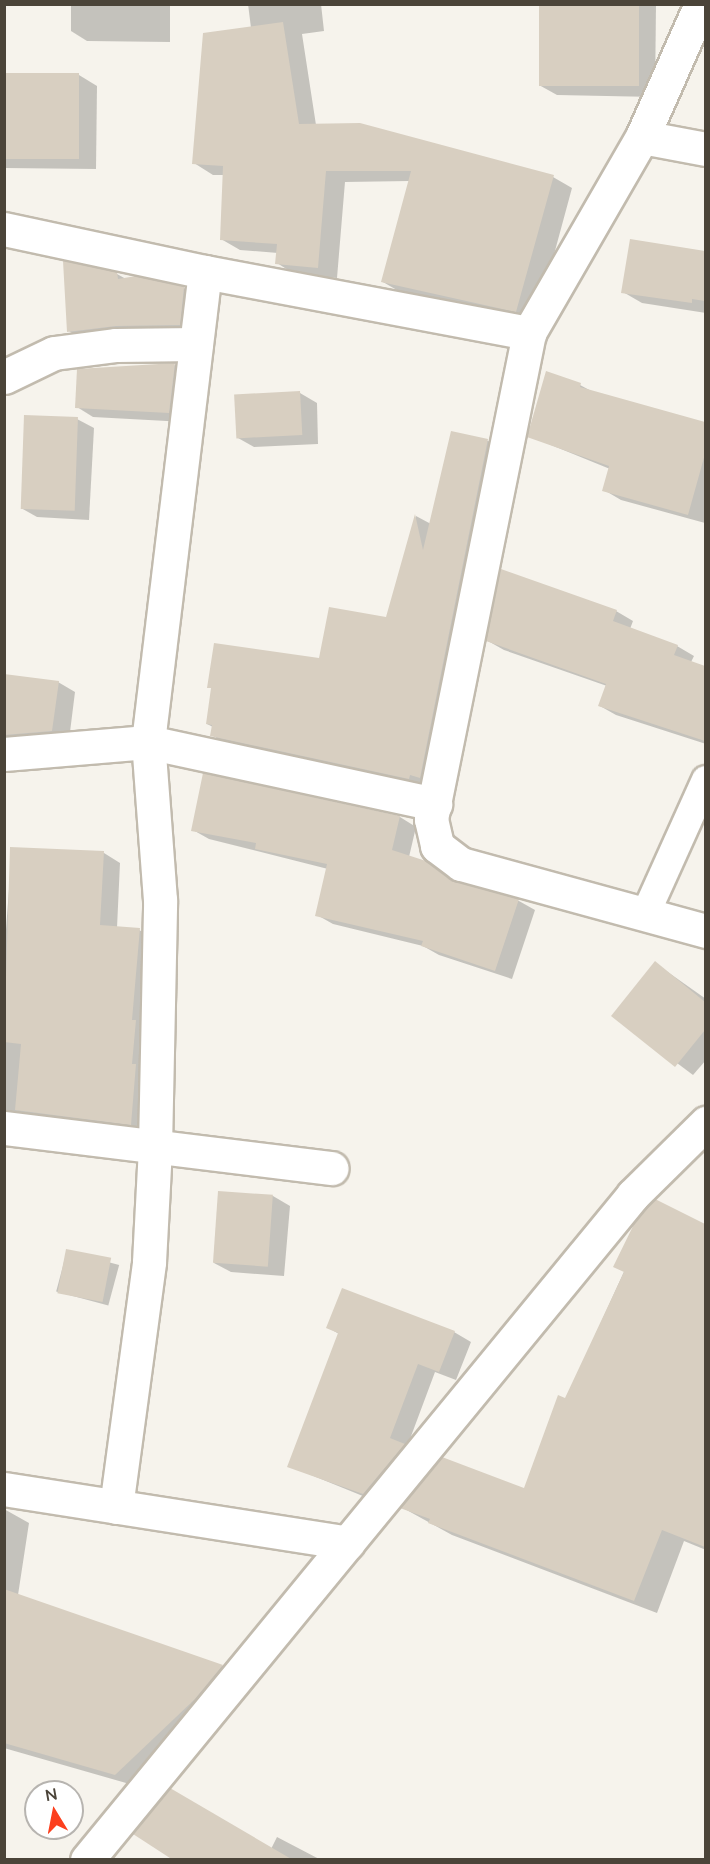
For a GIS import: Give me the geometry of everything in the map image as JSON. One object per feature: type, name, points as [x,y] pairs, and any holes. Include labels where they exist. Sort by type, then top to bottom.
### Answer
[{"type":"street","points":[[701,4],[642,137],[529,333],[431,819],[437,846],[461,864],[705,931]]},
{"type":"street","points":[[642,137],[705,149]]},
{"type":"street","points":[[4,229],[205,272],[529,333]]},
{"type":"street","points":[[116,1507],[149,1262],[155,1147],[159,900],[148,742],[205,272]]},
{"type":"street","points":[[4,377],[54,353],[117,345],[196,344]]},
{"type":"street","points":[[4,754],[148,742],[435,804]]},
{"type":"street","points":[[87,1860],[633,1195],[705,1122]]},
{"type":"street","points":[[4,1128],[332,1168]]},
{"type":"street","points":[[4,1489],[348,1543]]},
{"type":"lane","points":[[645,915],[705,780]]},
{"type":"building","points":[[539,4],[639,4],[639,86],[539,86]]},
{"type":"building","points":[[283,22],[299,124],[360,123],[554,175],[516,312],[381,282],[411,171],[326,171],[318,268],[275,264],[277,244],[220,240],[223,166],[192,164],[203,33]]},
{"type":"building","points":[[4,73],[79,73],[79,159],[4,159]]},
{"type":"building","points":[[630,239],[705,251],[705,301],[692,299],[692,303],[621,293]]},
{"type":"building","points":[[63,261],[117,272],[118,279],[136,276],[184,287],[180,325],[116,326],[67,332]]},
{"type":"building","points":[[175,363],[169,413],[75,408],[77,369]]},
{"type":"building","points":[[546,371],[581,383],[580,387],[705,422],[705,454],[688,515],[602,491],[609,466],[527,437]]},
{"type":"building","points":[[300,391],[302,435],[236,438],[234,394]]},
{"type":"building","points":[[24,415],[78,417],[75,511],[21,509]]},
{"type":"building","points":[[451,431],[488,439],[420,778],[410,775],[409,779],[210,736],[212,725],[206,724],[211,688],[207,688],[214,643],[319,658],[329,607],[386,617],[415,514],[423,550]]},
{"type":"building","points":[[501,569],[617,610],[613,621],[678,645],[674,655],[705,666],[705,741],[598,706],[606,684],[486,641]]},
{"type":"building","points":[[4,674],[59,681],[52,731],[4,735]]},
{"type":"building","points":[[203,773],[400,816],[392,850],[426,861],[456,882],[519,899],[495,971],[421,946],[423,941],[315,916],[327,864],[255,849],[256,843],[191,831]]},
{"type":"building","points":[[10,847],[104,851],[100,925],[140,928],[132,1020],[136,1020],[132,1064],[136,1064],[131,1125],[15,1110],[21,1044],[4,1042]]},
{"type":"building","points":[[655,961],[705,1002],[705,1030],[675,1067],[611,1016]]},
{"type":"building","points":[[218,1191],[273,1195],[268,1267],[213,1263]]},
{"type":"building","points":[[655,1199],[705,1224],[705,1547],[662,1530],[634,1601],[428,1523],[430,1519],[400,1508],[442,1457],[524,1488],[558,1395],[565,1398],[624,1272],[613,1267],[636,1220]]},
{"type":"building","points":[[66,1249],[111,1258],[103,1302],[57,1293]]},
{"type":"building","points":[[342,1288],[455,1331],[439,1372],[418,1364],[390,1438],[405,1444],[363,1494],[287,1467],[338,1333],[326,1328]]},
{"type":"building","points":[[4,1589],[223,1665],[195,1699],[115,1775],[4,1743]]},
{"type":"building","points":[[170,1788],[293,1860],[173,1860],[133,1834]]}]
